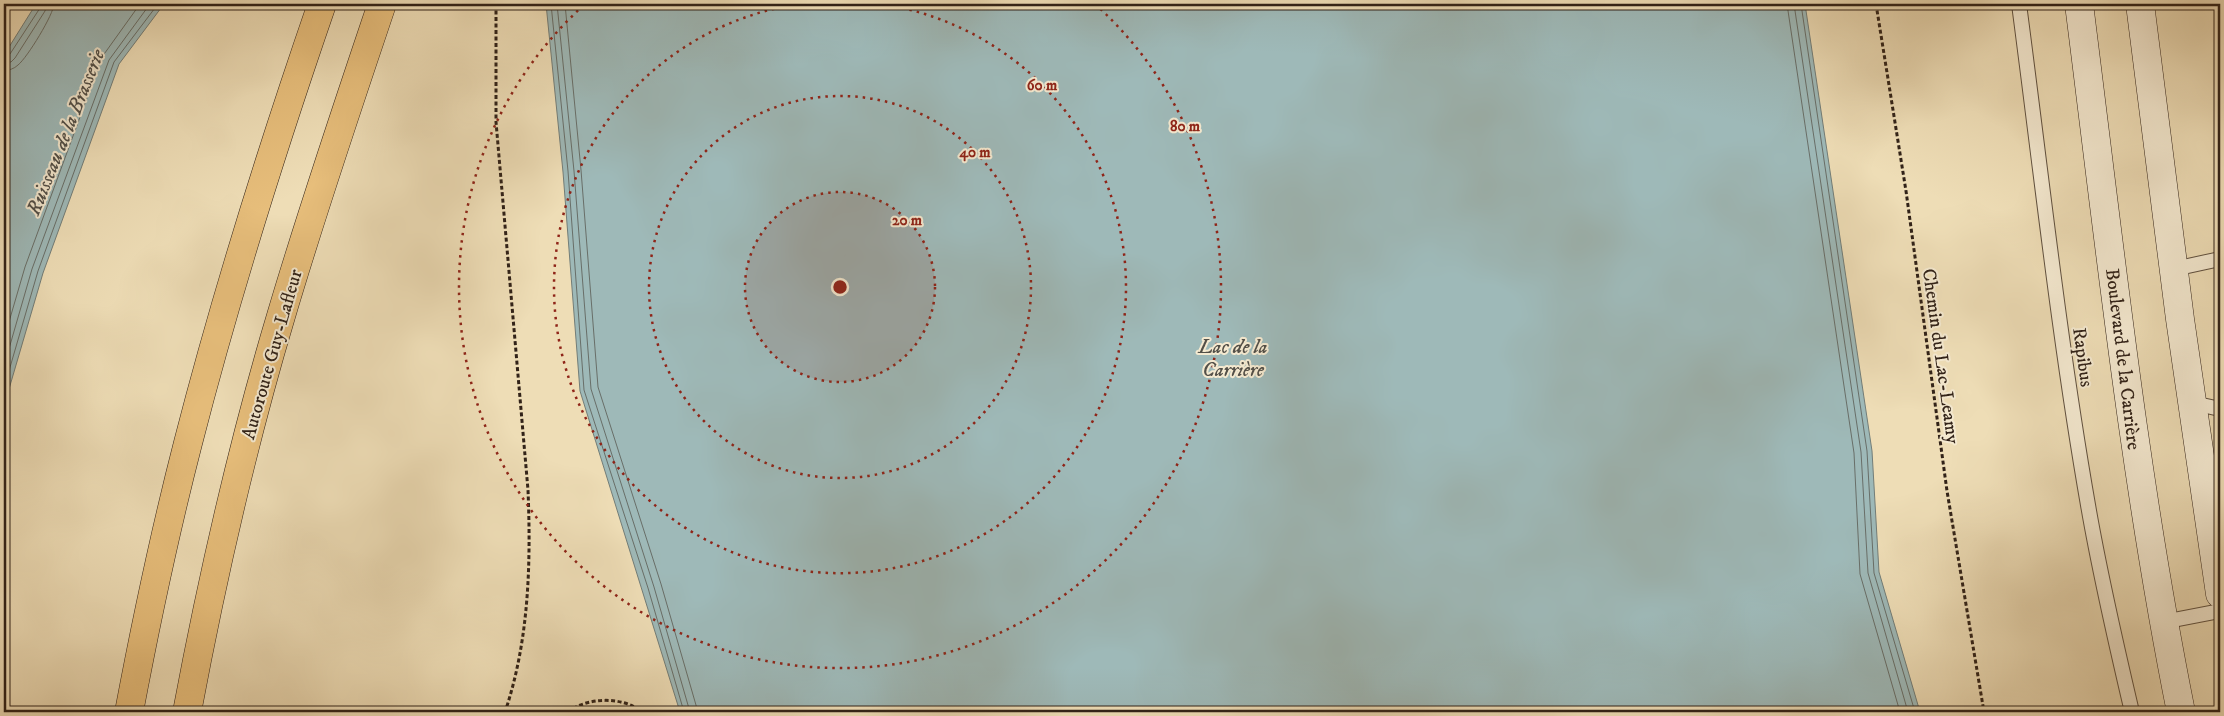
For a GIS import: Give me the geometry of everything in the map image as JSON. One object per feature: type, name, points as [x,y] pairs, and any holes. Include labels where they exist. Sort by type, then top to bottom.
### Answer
[{"type":"highway","points":[[129,712],[166,535],[208,367],[271,155],[322,4]]},
{"type":"highway","name":"Autoroute Guy-Lafleur","points":[[187,712],[240,466],[280,318],[335,141],[382,4]]},
{"type":"main road","name":"Boulevard de la Carrière","points":[[2079,4],[2132,421],[2163,622],[2181,712]]},
{"type":"main road","points":[[2140,4],[2192,405],[2216,538],[2220,594]]},
{"type":"lane","name":"Rapibus","points":[[2019,4],[2062,338],[2082,473],[2104,591],[2132,712]]},
{"type":"lane","points":[[2174,269],[2220,259]]},
{"type":"lane","points":[[2192,405],[2220,409]]},
{"type":"lane","points":[[2163,622],[2220,611]]},
{"type":"path","points":[[496,4],[496,122],[528,490],[530,545],[528,592],[522,639],[505,712]]},
{"type":"path","name":"Chemin du Lac-Leamy","points":[[1876,4],[1906,191],[1947,491],[1984,712]]},
{"type":"path","points":[[568,712],[574,707],[596,700],[617,701],[642,712]]},
{"type":"water","name":"Ruisseau de la Brasserie","points":[[36,4],[164,4],[119,64],[43,273],[4,406],[4,55]]},
{"type":"water","name":"Lac de la Carrière","points":[[546,4],[1805,4],[1872,451],[1879,572],[1920,712],[680,712],[580,391],[563,172]]}]
